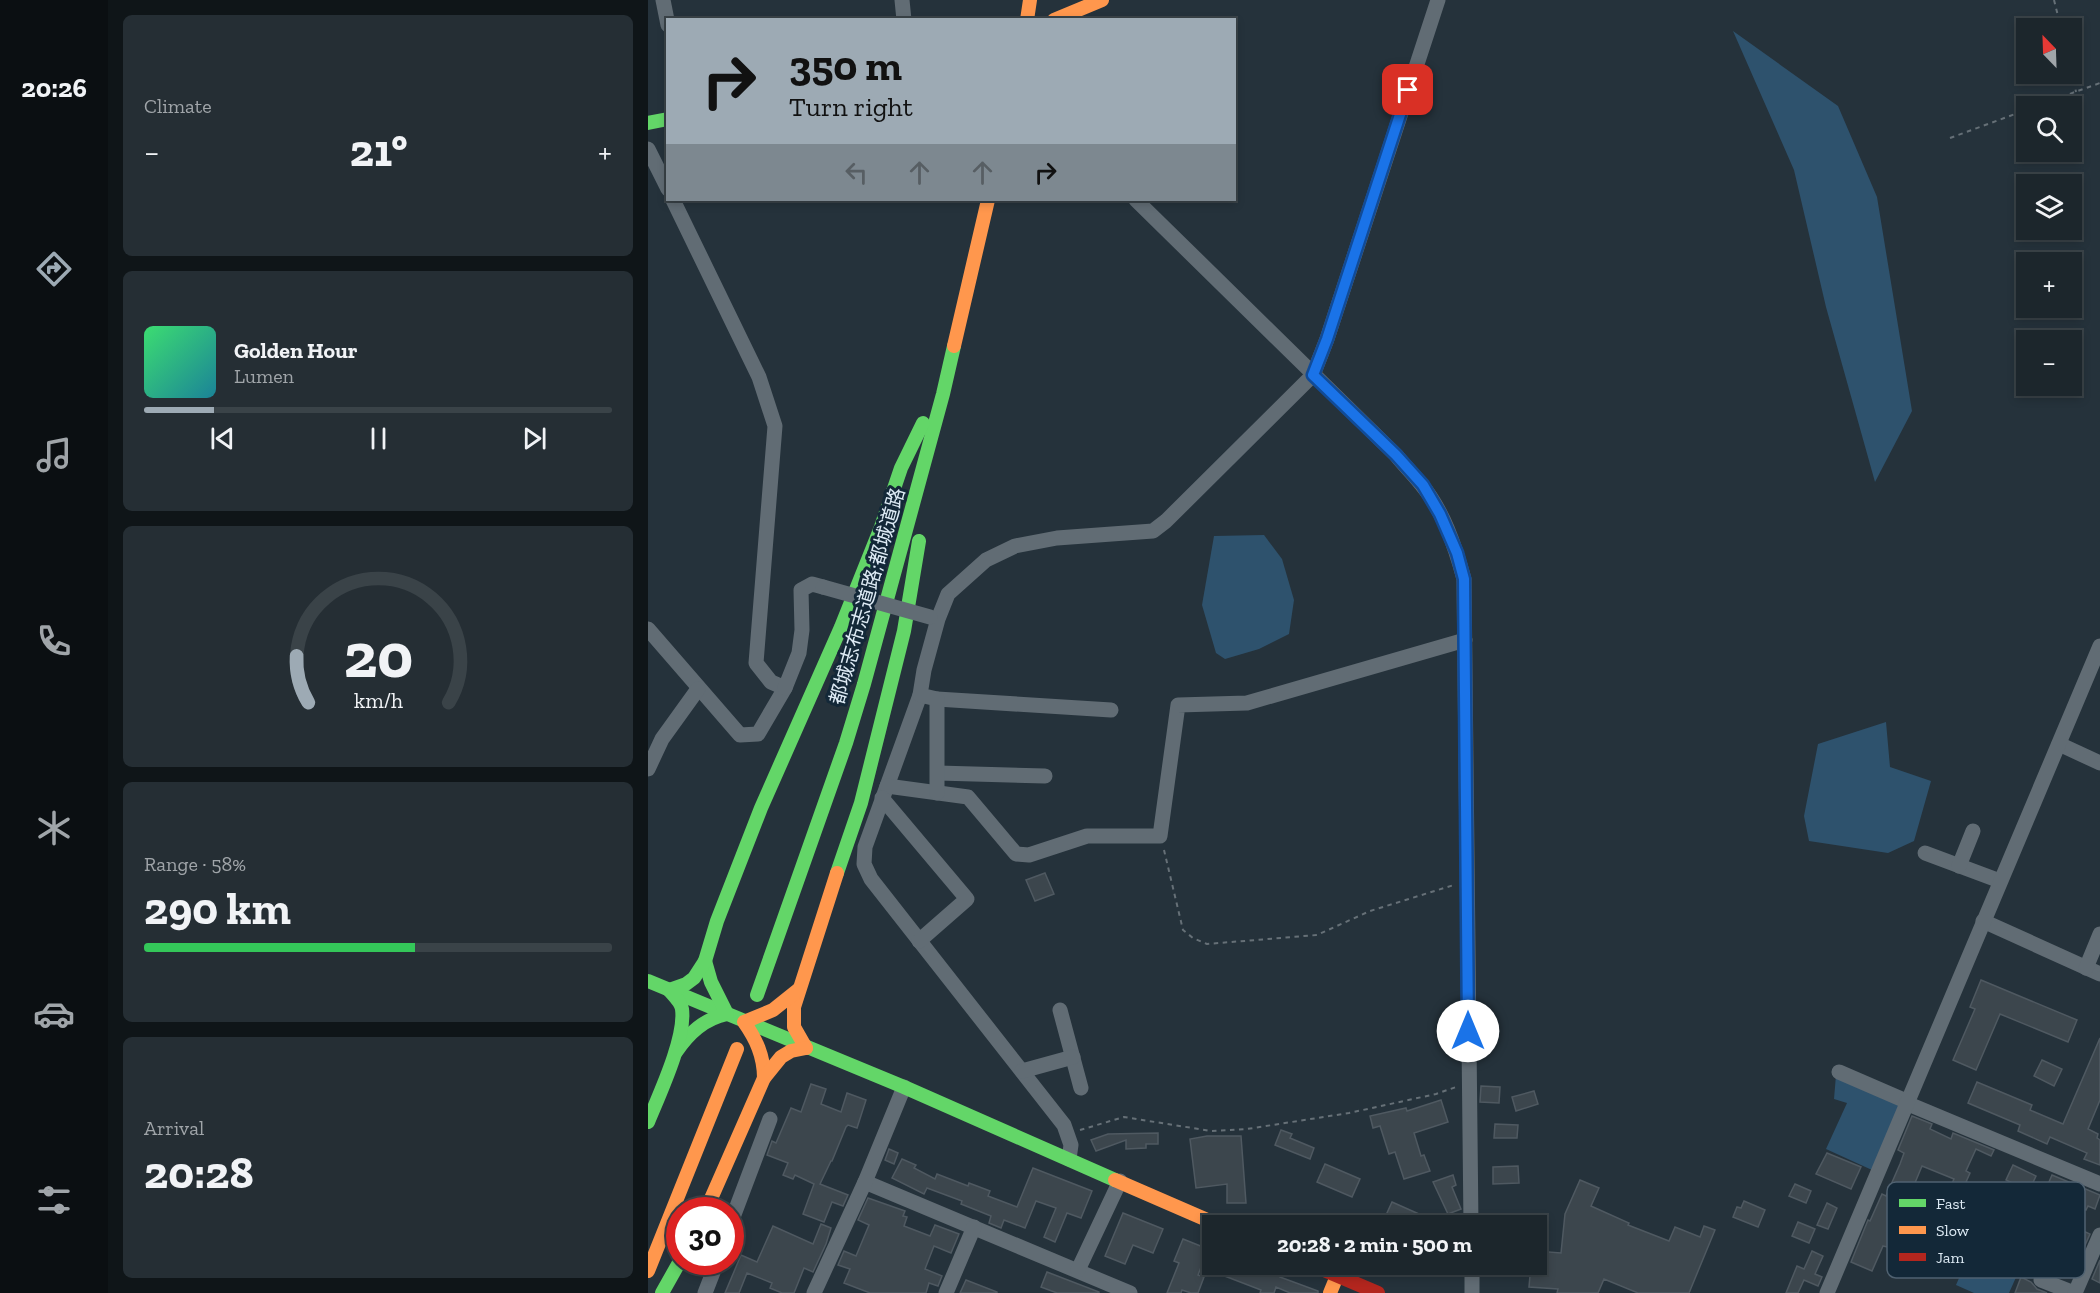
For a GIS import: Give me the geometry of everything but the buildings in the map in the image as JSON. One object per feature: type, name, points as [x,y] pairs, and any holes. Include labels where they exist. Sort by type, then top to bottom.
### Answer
[{"type":"main road","points":[[1027,18],[1030,0]]},
{"type":"main road","points":[[1059,18],[1102,0]]},
{"type":"main road","points":[[648,123],[666,119]]},
{"type":"main road","name":"都城志布志道路;都城道路","points":[[757,994],[852,723],[943,394],[988,201]]},
{"type":"main road","points":[[669,990],[686,984],[694,978],[705,961],[717,921],[747,844],[841,627],[881,527],[901,468],[920,428],[943,394]]},
{"type":"main road","points":[[806,1048],[796,1035],[792,1022],[792,1011],[861,803],[881,726],[904,632],[943,394]]},
{"type":"main road","points":[[705,961],[711,982],[727,1014]]},
{"type":"main road","points":[[648,981],[904,1087],[1202,1218]]},
{"type":"main road","points":[[669,990],[682,1009],[674,1056]]},
{"type":"main road","points":[[744,1022],[776,1010],[798,990]]},
{"type":"main road","points":[[648,1122],[674,1056],[683,1041],[696,1027],[714,1017],[727,1014]]},
{"type":"main road","points":[[744,1022],[758,1045],[763,1059],[764,1078]]},
{"type":"main road","points":[[712,1197],[764,1078],[782,1055],[792,1049],[806,1048]]},
{"type":"main road","points":[[648,1270],[737,1049]]},
{"type":"main road","points":[[662,1293],[672,1275]]},
{"type":"main road","points":[[1330,1293],[1337,1276],[1378,1293]]},
{"type":"street","points":[[663,0],[667,18]]},
{"type":"street","points":[[902,0],[904,18]]},
{"type":"street","points":[[1068,1158],[1071,1145],[1064,1125],[871,879],[864,864],[865,847],[921,695],[934,618],[948,594],[987,561],[1016,546],[1057,538],[1153,531],[1166,521],[1313,375],[1327,339],[1438,0]]},
{"type":"street","points":[[648,149],[666,185]]},
{"type":"street","points":[[673,201],[759,377],[775,426],[756,663],[771,682],[785,688]]},
{"type":"street","points":[[1137,201],[1423,485],[1440,514],[1457,553],[1464,579],[1471,1215]]},
{"type":"street","points":[[648,629],[740,735],[758,734],[785,688],[799,653],[802,630],[801,590],[812,584],[934,618]]},
{"type":"street","points":[[885,792],[937,793],[968,798],[1016,854],[1029,855],[1087,836],[1161,836],[1178,705],[1247,703],[1465,640]]},
{"type":"street","points":[[1827,1293],[2100,646]]},
{"type":"street","points":[[648,769],[662,739],[699,689]]},
{"type":"street","points":[[921,695],[937,699],[1111,710]]},
{"type":"street","points":[[937,699],[937,793]]},
{"type":"street","points":[[2059,744],[2100,763]]},
{"type":"street","points":[[938,773],[1045,776]]},
{"type":"street","points":[[885,792],[967,899],[919,941]]},
{"type":"street","points":[[1959,866],[1973,831]]},
{"type":"street","points":[[1925,853],[2000,881]]},
{"type":"street","points":[[1983,921],[2093,971],[2100,934]]},
{"type":"street","points":[[1060,1010],[1081,1088]]},
{"type":"street","points":[[1022,1071],[1073,1057]]},
{"type":"street","points":[[1839,1072],[2100,1184]]},
{"type":"street","points":[[814,1293],[865,1182],[904,1087]]},
{"type":"street","points":[[741,1197],[770,1119]]},
{"type":"street","points":[[1078,1270],[1120,1181]]},
{"type":"street","points":[[865,1182],[1130,1293]]},
{"type":"street","points":[[946,1293],[974,1227]]},
{"type":"street","points":[[2085,1270],[2100,1235]]},
{"type":"street","points":[[705,1293],[712,1275]]},
{"type":"street","points":[[1472,1275],[1472,1293]]},
{"type":"street","points":[[2041,1280],[2075,1293],[2081,1278]]},
{"type":"path","points":[[2054,0],[2058,18]]},
{"type":"path","points":[[2065,96],[2100,83]]},
{"type":"path","points":[[2074,84],[2076,92]]},
{"type":"path","points":[[1950,138],[2016,114]]},
{"type":"path","points":[[1161,836],[1183,930],[1193,939],[1207,944],[1317,934],[1370,911],[1467,881]]},
{"type":"path","points":[[1068,1134],[1124,1117],[1211,1131],[1246,1130],[1349,1113],[1436,1094],[1469,1082]]},
{"type":"shaded area","points":[[1733,31],[1838,106],[1877,197],[1912,411],[1875,482],[1826,307],[1794,170]]},
{"type":"shaded area","points":[[1264,535],[1282,559],[1294,600],[1289,634],[1259,649],[1225,659],[1216,653],[1202,605],[1214,536]]},
{"type":"shaded area","points":[[1886,722],[1890,767],[1931,781],[1914,841],[1888,853],[1809,841],[1804,816],[1818,744]]},
{"type":"shaded area","points":[[1836,1075],[1902,1105],[1872,1170],[1826,1149],[1847,1103],[1834,1099]]},
{"type":"shaded area","points":[[1959,1278],[2016,1278],[2009,1293],[1974,1293],[1956,1285]]},
{"type":"traffic: fast","points":[[648,123],[666,119]]},
{"type":"traffic: fast","points":[[757,995],[846,743],[864,684],[954,346]]},
{"type":"traffic: fast","points":[[648,1122],[671,1066],[680,1035],[682,1009],[679,1001],[669,990],[686,984],[694,978],[705,961],[717,921],[761,808],[841,627],[881,527],[901,468],[923,423]]},
{"type":"traffic: fast","points":[[837,873],[861,803],[904,631],[919,541]]},
{"type":"traffic: fast","points":[[676,1052],[698,1028],[711,1019],[727,1014],[711,982],[705,961]]},
{"type":"traffic: fast","points":[[648,981],[904,1087],[1115,1180]]},
{"type":"traffic: fast","points":[[662,1293],[672,1275]]},
{"type":"traffic: slow","points":[[1027,18],[1030,0]]},
{"type":"traffic: slow","points":[[1059,18],[1102,0]]},
{"type":"traffic: slow","points":[[954,346],[988,201]]},
{"type":"traffic: slow","points":[[806,1048],[794,1027],[794,1007],[837,873]]},
{"type":"traffic: slow","points":[[764,1078],[763,1062],[744,1022],[773,1010],[798,990]]},
{"type":"traffic: slow","points":[[712,1197],[764,1078],[781,1057],[791,1051],[806,1048]]},
{"type":"traffic: slow","points":[[648,1271],[737,1049]]},
{"type":"traffic: slow","points":[[1115,1180],[1202,1218]]},
{"type":"traffic: slow","points":[[1330,1293],[1337,1276]]},
{"type":"traffic: jam","points":[[1336,1275],[1378,1293]]},
{"type":"route","points":[[1408,90],[1327,339],[1313,375],[1396,455],[1423,485],[1440,514],[1457,553],[1464,579],[1468,1031]]}]
